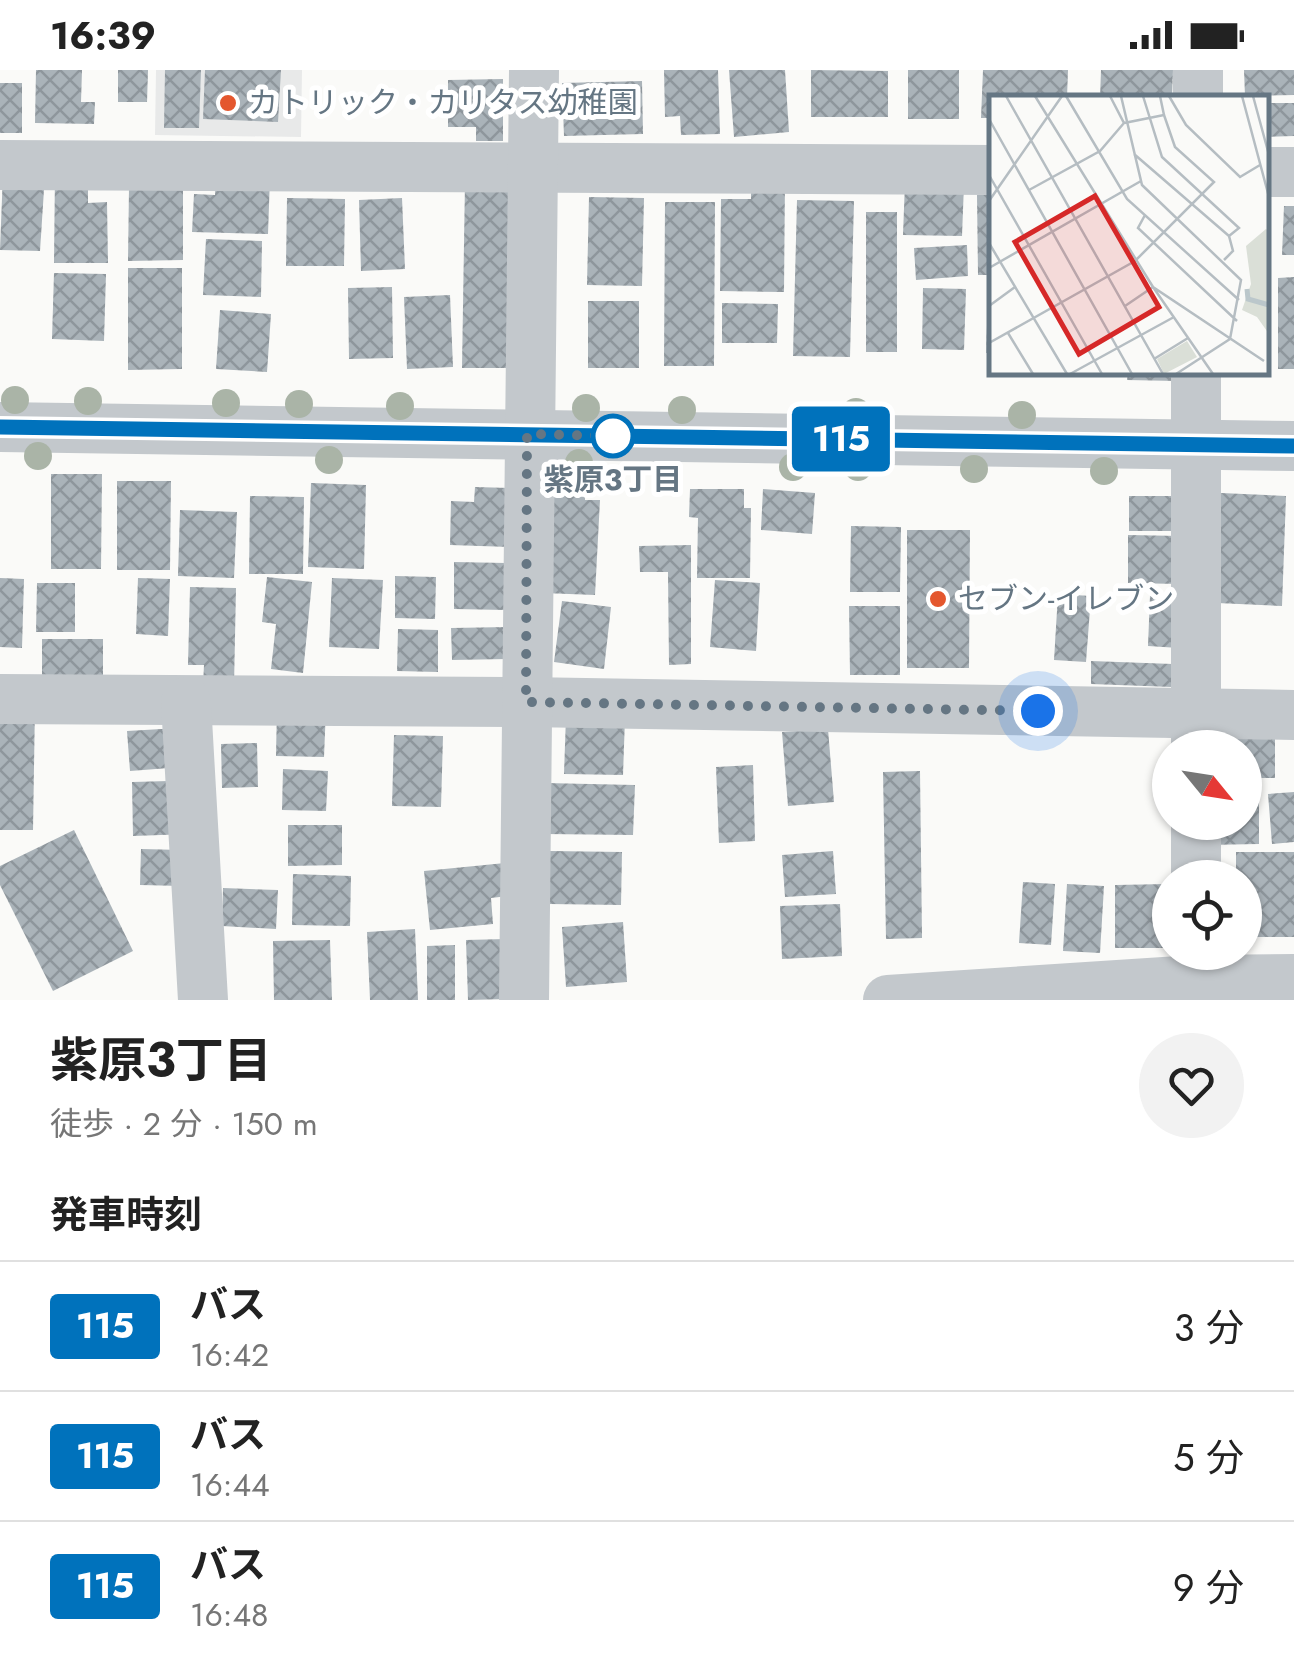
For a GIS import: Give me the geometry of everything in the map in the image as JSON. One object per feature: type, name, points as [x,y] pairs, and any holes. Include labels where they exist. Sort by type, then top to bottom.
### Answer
[{"type":"street","points":[[524,1000],[527,434],[534,70]]},
{"type":"street","points":[[0,165],[989,170]]},
{"type":"street","points":[[1196,375],[1196,730]]},
{"type":"street","points":[[0,427],[1294,446]]},
{"type":"street","points":[[0,699],[526,702],[1173,730]]},
{"type":"street","points":[[186,702],[203,1000]]},
{"type":"street","points":[[1202,730],[1294,715]]},
{"type":"street","points":[[888,1000],[1195,977],[1294,979]]},
{"type":"shaded area","name":"カトリック・カリタス幼稚園","points":[[156,70],[302,70],[301,137],[155,135]]},
{"type":"building","points":[[36,70],[82,70],[81,102],[95,102],[94,124],[35,123]]},
{"type":"building","points":[[118,70],[148,70],[147,102],[118,102]]},
{"type":"building","points":[[165,70],[201,70],[199,128],[164,128]]},
{"type":"building","points":[[205,70],[281,70],[278,122],[203,119]]},
{"type":"building","points":[[664,70],[718,70],[720,134],[681,135],[680,116],[665,117]]},
{"type":"building","points":[[729,70],[785,70],[789,132],[734,137]]},
{"type":"building","points":[[811,70],[888,71],[888,117],[811,117]]},
{"type":"building","points":[[908,70],[959,70],[959,119],[908,119]]},
{"type":"building","points":[[983,70],[1068,70],[1067,95],[989,95],[989,118],[981,118]]},
{"type":"building","points":[[1101,70],[1173,70],[1172,95],[1100,95]]},
{"type":"building","points":[[1244,70],[1294,70],[1294,95],[1245,95]]},
{"type":"building","points":[[503,79],[503,141],[476,141],[476,127],[448,127],[448,80]]},
{"type":"building","points":[[642,81],[643,134],[564,136],[562,83]]},
{"type":"building","points":[[0,83],[22,83],[22,133],[0,133]]},
{"type":"building","points":[[1269,103],[1294,103],[1294,136],[1269,137]]},
{"type":"building","points":[[3,172],[45,174],[40,251],[0,250]]},
{"type":"building","points":[[55,173],[88,173],[88,203],[107,202],[108,263],[54,263]]},
{"type":"building","points":[[216,176],[270,177],[268,234],[192,232],[194,194],[215,195]]},
{"type":"building","points":[[751,179],[785,180],[784,292],[720,291],[721,199],[751,199]]},
{"type":"building","points":[[465,182],[522,183],[519,368],[462,368]]},
{"type":"building","points":[[905,182],[964,184],[962,236],[903,235]]},
{"type":"building","points":[[129,188],[183,188],[183,260],[128,261]]},
{"type":"building","points":[[977,195],[989,195],[989,275],[978,275]]},
{"type":"building","points":[[589,197],[644,198],[642,286],[587,285]]},
{"type":"building","points":[[287,198],[345,199],[344,266],[286,266]]},
{"type":"building","points":[[402,198],[405,269],[361,271],[359,200]]},
{"type":"building","points":[[797,200],[854,201],[850,357],[793,356]]},
{"type":"building","points":[[665,202],[715,202],[714,366],[664,366]]},
{"type":"building","points":[[1284,206],[1294,206],[1294,255],[1282,255]]},
{"type":"building","points":[[866,212],[897,212],[897,352],[866,352]]},
{"type":"building","points":[[206,239],[262,241],[261,297],[203,295]]},
{"type":"building","points":[[967,245],[968,276],[916,280],[914,248]]},
{"type":"building","points":[[128,268],[182,268],[182,369],[128,370]]},
{"type":"building","points":[[54,273],[106,274],[104,341],[52,339]]},
{"type":"building","points":[[1294,277],[1294,369],[1278,369],[1278,278]]},
{"type":"building","points":[[392,287],[393,358],[349,359],[348,288]]},
{"type":"building","points":[[923,288],[966,289],[964,350],[922,349]]},
{"type":"building","points":[[450,295],[453,367],[407,369],[404,297]]},
{"type":"building","points":[[988,298],[989,298],[989,353]]},
{"type":"building","points":[[588,301],[639,301],[639,368],[588,368]]},
{"type":"building","points":[[722,303],[778,304],[777,343],[722,343]]},
{"type":"building","points":[[220,310],[271,314],[267,372],[216,369]]},
{"type":"building","points":[[1128,375],[1177,375],[1177,381],[1127,380]]},
{"type":"building","points":[[51,474],[102,474],[101,569],[51,569]]},
{"type":"building","points":[[117,481],[171,481],[170,570],[117,570]]},
{"type":"building","points":[[311,483],[366,485],[364,569],[308,567]]},
{"type":"building","points":[[475,487],[513,488],[511,547],[450,545],[451,501],[474,502]]},
{"type":"building","points":[[548,488],[585,489],[585,500],[600,500],[595,595],[543,593]]},
{"type":"building","points":[[690,489],[744,489],[744,508],[751,508],[750,578],[697,578],[698,518],[689,517]]},
{"type":"building","points":[[763,489],[815,493],[812,534],[761,530]]},
{"type":"building","points":[[1221,493],[1286,496],[1282,606],[1217,603]]},
{"type":"building","points":[[250,496],[304,497],[303,574],[249,574]]},
{"type":"building","points":[[1129,496],[1176,496],[1177,531],[1129,531]]},
{"type":"building","points":[[180,510],[237,512],[234,578],[178,576]]},
{"type":"building","points":[[851,526],[901,527],[900,592],[850,592]]},
{"type":"building","name":"セブン-イレブン","points":[[907,530],[970,530],[969,668],[907,668]]},
{"type":"building","points":[[1128,535],[1181,536],[1180,584],[1128,583]]},
{"type":"building","points":[[691,545],[691,664],[669,665],[668,572],[640,572],[639,546]]},
{"type":"building","points":[[454,562],[506,563],[505,610],[454,609]]},
{"type":"building","points":[[395,576],[436,577],[435,619],[395,618]]},
{"type":"building","points":[[267,577],[312,582],[303,673],[271,669],[276,624],[262,622]]},
{"type":"building","points":[[0,578],[24,579],[22,648],[0,647]]},
{"type":"building","points":[[138,578],[170,579],[168,636],[136,634]]},
{"type":"building","points":[[332,578],[383,580],[379,649],[329,647]]},
{"type":"building","points":[[715,580],[760,583],[756,651],[710,647]]},
{"type":"building","points":[[37,583],[75,583],[75,632],[36,632]]},
{"type":"building","points":[[190,587],[236,588],[234,686],[203,685],[204,665],[188,665]]},
{"type":"building","points":[[1058,594],[1091,596],[1086,662],[1054,660]]},
{"type":"building","points":[[1150,596],[1181,598],[1179,648],[1148,646]]},
{"type":"building","points":[[562,601],[611,607],[604,669],[554,662]]},
{"type":"building","points":[[849,606],[900,606],[900,675],[850,675]]},
{"type":"building","points":[[508,627],[508,659],[452,660],[451,628]]},
{"type":"building","points":[[398,629],[438,630],[438,672],[397,671]]},
{"type":"building","points":[[42,639],[103,639],[103,679],[42,679]]},
{"type":"building","points":[[1091,661],[1173,664],[1172,687],[1091,684]]},
{"type":"building","points":[[0,704],[35,704],[33,830],[0,830]]},
{"type":"building","points":[[277,706],[326,708],[324,757],[276,756]]},
{"type":"building","points":[[566,716],[625,718],[623,775],[564,774]]},
{"type":"building","points":[[179,728],[182,767],[130,771],[127,731]]},
{"type":"building","points":[[828,729],[834,802],[788,806],[782,732]]},
{"type":"building","points":[[1262,732],[1275,732],[1275,778],[1262,778]]},
{"type":"building","points":[[394,735],[443,736],[441,807],[392,806]]},
{"type":"building","points":[[257,743],[258,787],[222,788],[221,744]]},
{"type":"building","points":[[753,765],[755,841],[719,843],[716,767]]},
{"type":"building","points":[[283,769],[328,771],[326,811],[282,810]]},
{"type":"building","points":[[920,771],[922,938],[886,939],[883,772]]},
{"type":"building","points":[[169,781],[189,834],[133,836],[132,782]]},
{"type":"building","points":[[545,783],[635,785],[633,835],[544,834]]},
{"type":"building","points":[[1294,792],[1294,842],[1272,844],[1268,794]]},
{"type":"building","points":[[288,825],[342,825],[342,865],[288,866]]},
{"type":"building","points":[[74,830],[133,951],[53,991],[0,885],[0,866]]},
{"type":"building","points":[[1206,840],[1259,840],[1259,844],[1206,845]]},
{"type":"building","points":[[141,849],[182,850],[182,886],[140,885]]},
{"type":"building","points":[[550,851],[622,852],[621,905],[549,904]]},
{"type":"building","points":[[833,851],[836,894],[785,897],[782,855]]},
{"type":"building","points":[[1236,852],[1294,852],[1294,937],[1262,937],[1262,860],[1236,860]]},
{"type":"building","points":[[505,863],[508,896],[491,898],[493,924],[430,930],[424,871]]},
{"type":"building","points":[[293,874],[351,876],[350,926],[292,925]]},
{"type":"building","points":[[1023,882],[1055,884],[1051,945],[1019,943]]},
{"type":"building","points":[[1067,884],[1104,886],[1100,953],[1063,951]]},
{"type":"building","points":[[1152,884],[1152,948],[1115,948],[1115,885]]},
{"type":"building","points":[[223,888],[278,890],[276,929],[222,926]]},
{"type":"building","points":[[840,904],[842,956],[782,959],[780,906]]},
{"type":"building","points":[[623,922],[627,982],[566,987],[562,927]]},
{"type":"building","points":[[415,929],[418,1000],[370,1000],[367,932]]},
{"type":"building","points":[[506,939],[508,999],[468,1000],[466,940]]},
{"type":"building","points":[[330,940],[332,1000],[274,1000],[273,941]]},
{"type":"building","points":[[455,945],[455,1000],[427,1000],[427,946]]},
{"type":"bus line","name":"115","points":[[0,427],[1294,446]]},
{"type":"place","name":"カトリック・カリタス幼稚園","points":[[228,103]]},
{"type":"place","name":"紫原3丁目","points":[[613,436]]},
{"type":"place","name":"セブン-イレブン","points":[[938,599]]},
{"type":"route","points":[[613,436],[527,434],[526,702],[1038,711]]}]
